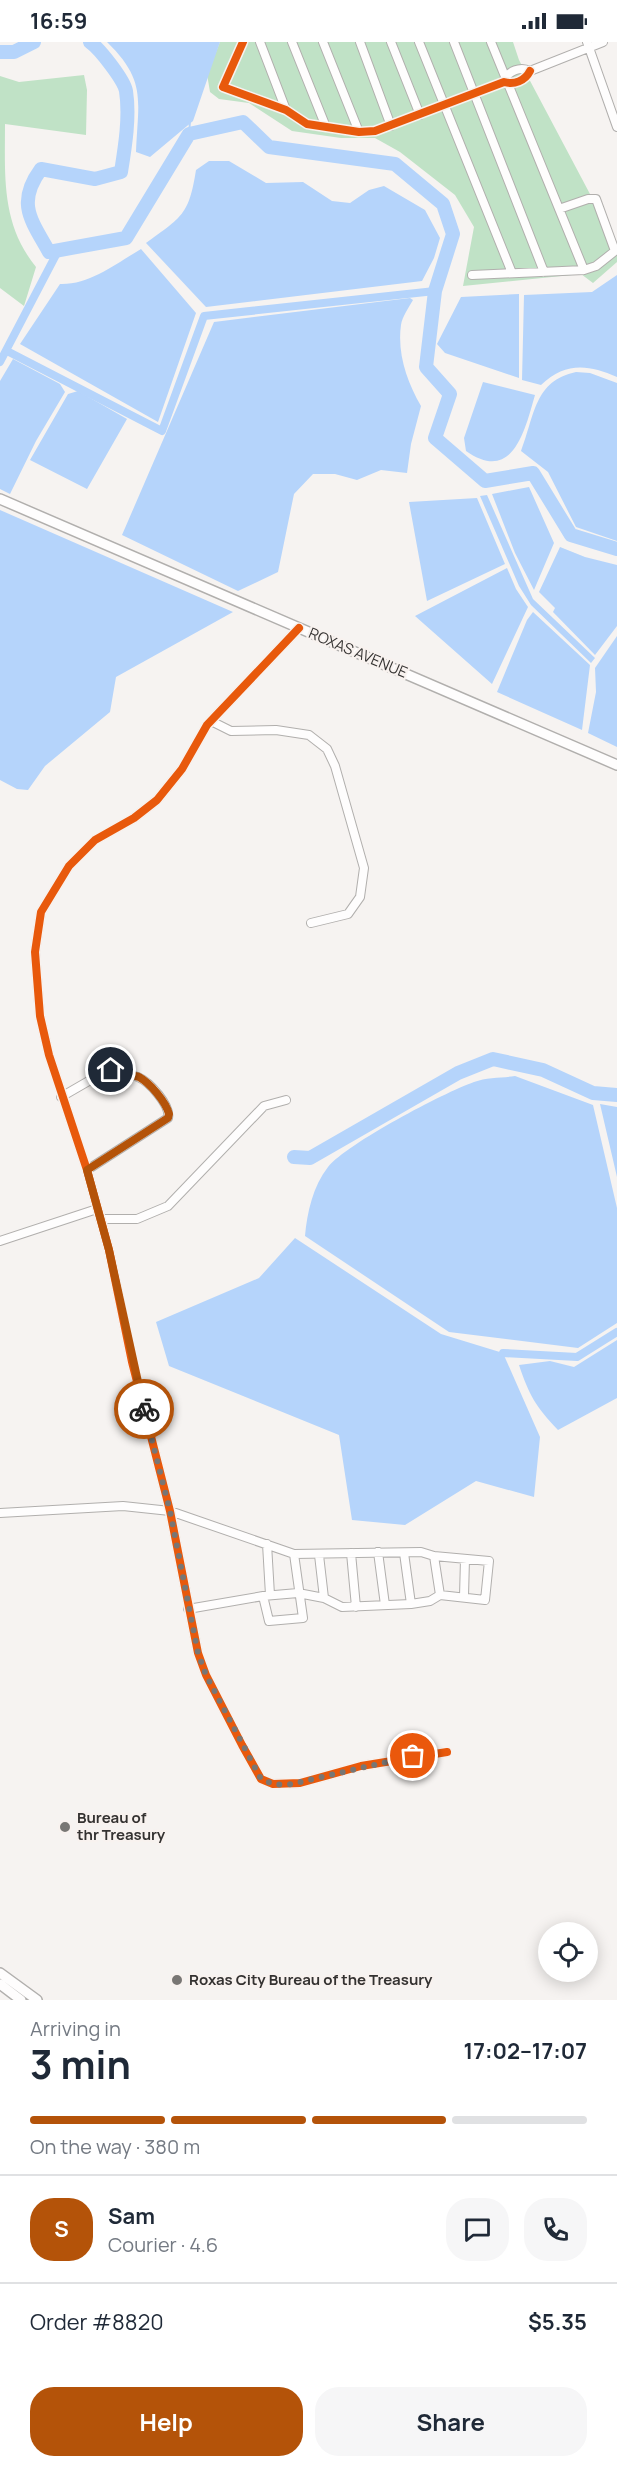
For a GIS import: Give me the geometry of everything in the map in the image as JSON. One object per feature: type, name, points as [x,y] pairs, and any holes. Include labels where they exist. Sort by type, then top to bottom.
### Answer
[{"type":"main road","name":"ROXAS AVENUE","points":[[0,499],[617,765]]},
{"type":"main road","points":[[0,1973],[37,2000]]},
{"type":"main road","points":[[0,1984],[21,2000]]},
{"type":"street","points":[[243,42],[223,87],[286,111],[307,124],[359,132],[375,131],[391,126],[505,81],[525,78],[530,71],[588,45],[603,42]]},
{"type":"street","points":[[260,42],[286,111]]},
{"type":"street","points":[[292,42],[326,127]]},
{"type":"street","points":[[323,42],[359,132]]},
{"type":"street","points":[[360,42],[391,126]]},
{"type":"street","points":[[391,42],[420,116]]},
{"type":"street","points":[[419,42],[512,273]]},
{"type":"street","points":[[453,42],[544,272]]},
{"type":"street","points":[[495,43],[505,81],[584,270]]},
{"type":"street","points":[[588,45],[617,127]]},
{"type":"street","points":[[472,275],[584,270],[596,267],[615,251],[602,210],[596,199],[588,199],[559,209]]},
{"type":"street","points":[[299,628],[211,721],[171,785],[145,811],[83,849],[69,866],[41,912],[35,952],[40,1016],[61,1097],[87,1170],[100,1219],[132,1362],[170,1511],[188,1609],[206,1675],[261,1779],[273,1784],[287,1785],[361,1766],[447,1752]]},
{"type":"street","points":[[211,721],[231,731],[276,729],[309,735],[327,749],[335,766],[364,868],[360,897],[348,914],[311,923]]},
{"type":"street","points":[[61,1097],[111,1070],[124,1076],[140,1077],[168,1109],[168,1118],[87,1170]]},
{"type":"street","points":[[100,1219],[137,1219],[168,1206],[264,1106],[286,1100]]},
{"type":"street","points":[[0,1241],[97,1209]]},
{"type":"street","points":[[0,1513],[123,1506],[170,1511],[294,1554],[421,1552],[434,1556],[489,1561],[485,1600],[440,1595],[430,1600],[411,1604],[342,1607],[324,1598],[298,1593],[267,1595],[188,1609]]},
{"type":"street","points":[[267,1544],[268,1621],[303,1618],[294,1554]]},
{"type":"street","points":[[378,1552],[385,1605]]},
{"type":"street","points":[[351,1553],[356,1607]]},
{"type":"street","points":[[404,1553],[411,1604]]},
{"type":"street","points":[[319,1555],[324,1598]]},
{"type":"street","points":[[434,1556],[440,1595]]},
{"type":"street","points":[[464,1596],[465,1560]]},
{"type":"green space","points":[[220,42],[513,42],[519,60],[617,245],[617,262],[593,283],[581,274],[463,286],[474,227],[455,195],[400,152],[375,138],[341,138],[292,131],[249,103],[219,99],[210,92],[207,74]]},
{"type":"green space","points":[[84,75],[87,90],[86,135],[5,124],[7,199],[16,234],[36,267],[24,306],[0,288],[0,76],[19,82]]},
{"type":"water","points":[[107,42],[220,42],[193,121],[150,157],[136,152],[138,105],[134,80],[129,68]]},
{"type":"water","points":[[209,161],[229,161],[266,183],[303,182],[332,201],[350,203],[369,190],[384,186],[425,210],[440,238],[434,258],[422,281],[206,307],[146,243],[182,214],[190,197],[196,170]]},
{"type":"water","points":[[141,249],[196,313],[158,422],[20,344],[60,284],[92,277]]},
{"type":"water","points":[[617,275],[617,377],[596,370],[577,368],[559,372],[541,385],[522,380],[524,295],[592,292]]},
{"type":"water","points":[[519,294],[519,378],[445,353],[437,344],[461,297]]},
{"type":"water","points":[[410,298],[413,300],[401,325],[400,346],[407,377],[421,406],[411,444],[407,473],[381,470],[357,480],[335,474],[313,474],[294,494],[278,572],[238,591],[122,535],[214,322]]},
{"type":"water","points":[[13,359],[60,384],[65,392],[36,441],[10,494],[0,489],[0,381]]},
{"type":"water","points":[[576,372],[590,373],[617,383],[617,541],[576,527],[548,472],[521,451],[533,413],[544,391],[562,377]]},
{"type":"water","points":[[483,382],[535,395],[521,437],[506,457],[495,461],[482,460],[466,451],[464,438]]},
{"type":"water","points":[[78,391],[127,419],[87,489],[30,460],[68,394]]},
{"type":"water","points":[[529,487],[554,543],[534,590],[515,553],[492,494]]},
{"type":"water","points":[[487,495],[533,599],[595,658],[591,663],[531,605],[519,586],[480,496]]},
{"type":"water","points":[[477,498],[505,564],[427,601],[409,502]]},
{"type":"water","points":[[0,510],[233,612],[116,677],[110,712],[45,766],[28,790],[17,789],[0,780]]},
{"type":"water","points":[[560,547],[585,557],[617,565],[617,626],[595,655],[553,612],[555,608],[539,592]]},
{"type":"water","points":[[507,568],[516,589],[528,607],[492,684],[415,616]]},
{"type":"water","points":[[533,612],[590,665],[582,730],[497,692],[527,620]]},
{"type":"water","points":[[617,636],[617,747],[588,733],[596,692],[595,668]]},
{"type":"water","points":[[515,1076],[593,1105],[617,1208],[617,1323],[578,1348],[449,1332],[305,1236],[309,1209],[315,1191],[323,1174],[339,1157],[375,1132],[419,1107],[460,1088],[484,1079]]},
{"type":"water","points":[[600,1104],[617,1107],[617,1177]]},
{"type":"water","points":[[295,1238],[441,1334],[503,1353],[540,1437],[534,1497],[476,1481],[405,1525],[352,1520],[339,1435],[169,1366],[156,1322],[259,1278]]},
{"type":"water","points":[[617,1340],[617,1398],[558,1430],[534,1400],[519,1365],[550,1361],[574,1367]]},
{"type":"waterway","points":[[0,52],[14,52],[34,42]]},
{"type":"waterway","points":[[90,42],[111,65],[126,91],[127,121],[121,172],[95,179],[41,169],[33,181],[28,202],[32,221],[49,252],[126,238],[189,134],[243,122],[269,147],[395,164],[443,204],[453,234],[435,291],[426,367],[450,394],[435,438],[485,481],[533,473],[571,535],[617,549]]},
{"type":"waterway","points":[[189,134],[190,121]]},
{"type":"waterway","points":[[0,362],[58,251]]},
{"type":"waterway","points":[[7,351],[162,431],[204,316],[435,291]]},
{"type":"waterway","points":[[294,1157],[310,1158],[458,1073],[493,1059],[543,1070],[593,1093],[617,1095]]},
{"type":"waterway","points":[[503,1353],[577,1357],[617,1332]]},
{"type":"cycle path","points":[[243,42],[223,87],[286,110],[307,124],[359,132],[375,131],[504,82],[519,81],[530,71]]},
{"type":"cycle path","points":[[299,628],[207,725],[182,769],[157,800],[134,818],[95,840],[69,866],[41,912],[35,952],[40,1016],[49,1055],[87,1170],[109,1250],[132,1362],[170,1511],[198,1653],[206,1675],[242,1745],[261,1779],[273,1784],[300,1783],[361,1766],[447,1752]]},
{"type":"way so far","points":[[144,1409],[170,1511],[198,1653],[206,1675],[261,1779],[273,1784],[287,1785],[361,1766],[413,1756]]},
{"type":"place","name":"Bureau of thr Treasury","points":[[65,1827]]},
{"type":"place","name":"Roxas City Bureau of the Treasury","points":[[177,1980]]},
{"type":"route","points":[[111,1070],[124,1076],[140,1077],[168,1109],[169,1114],[168,1118],[87,1170],[109,1250],[144,1409]]}]
